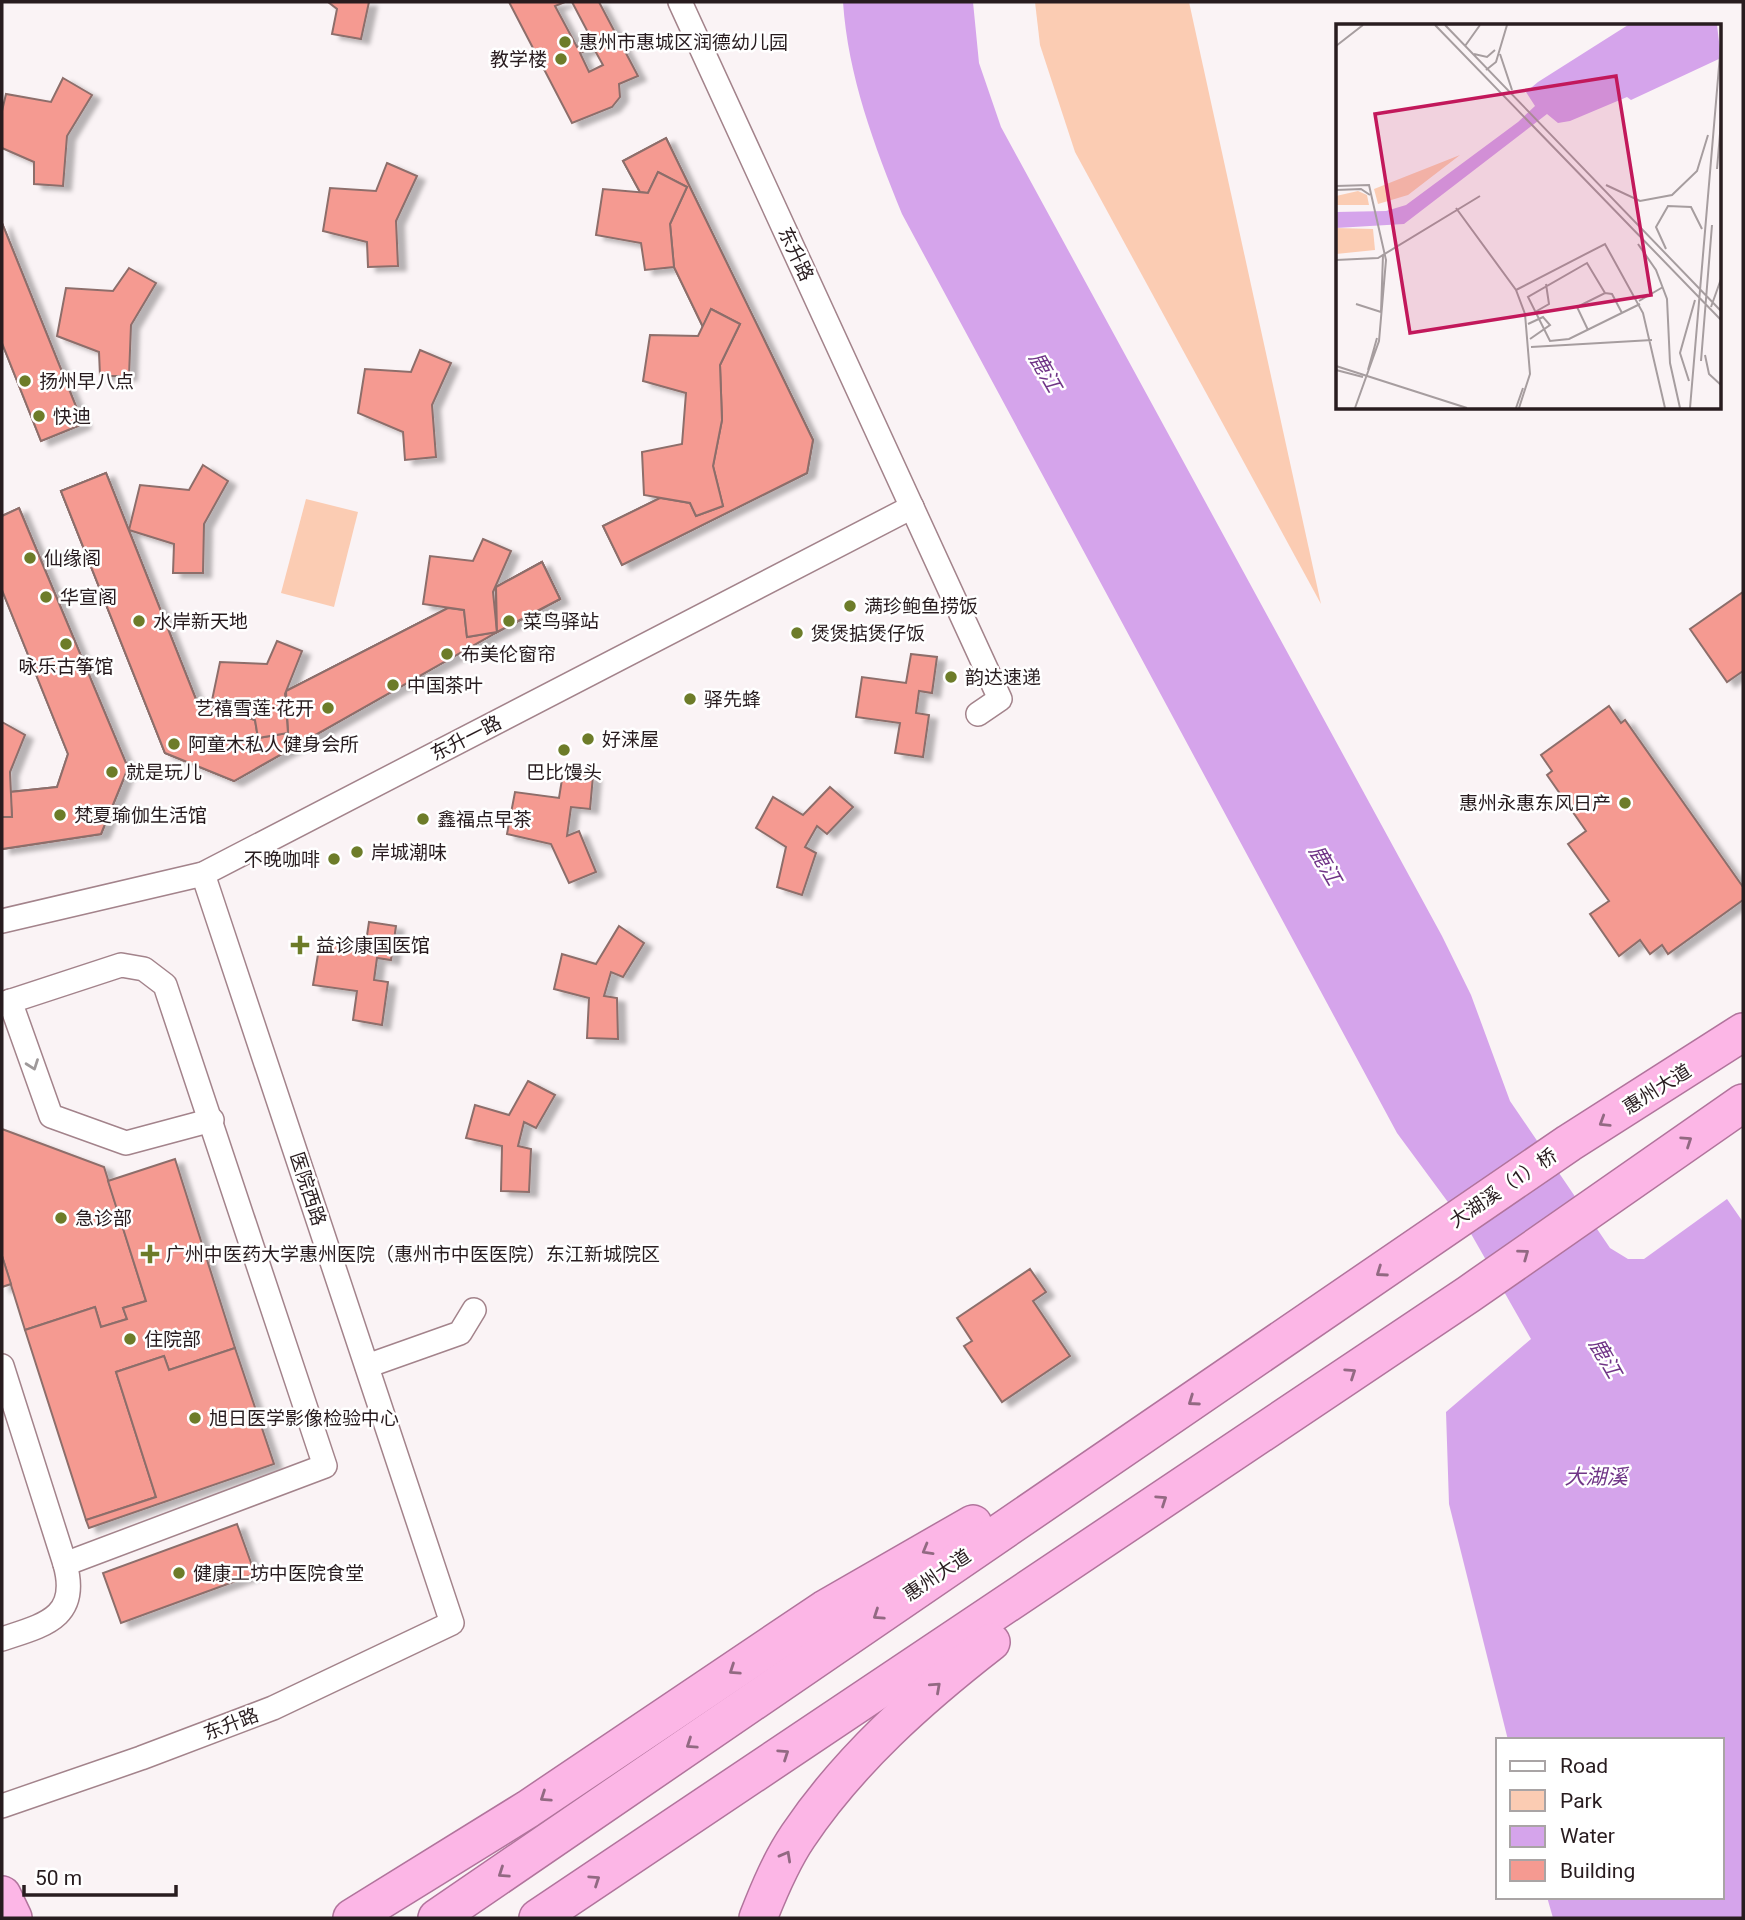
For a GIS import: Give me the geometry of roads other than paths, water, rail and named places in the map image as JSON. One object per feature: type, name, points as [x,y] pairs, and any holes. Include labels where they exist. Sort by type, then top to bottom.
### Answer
[{"type":"highway","name":"惠州大道","points":[[1569,1143],[1743,1032]]},
{"type":"highway","points":[[538,1918],[1469,1294],[1743,1102]]},
{"type":"highway","name":"大湖溪（1）桥","points":[[1437,1233],[1569,1143]]},
{"type":"highway","name":"惠州大道","points":[[437,1918],[1437,1233]]},
{"type":"highway","points":[[352,1918],[528,1809],[825,1609],[1003,1507],[1056,1494]]},
{"type":"highway","points":[[758,1918],[796,1838],[848,1772],[883,1734],[953,1672],[1039,1604],[1106,1538]]},
{"type":"highway","points":[[2,1895],[13,1918]]},
{"type":"street","name":"东升路","points":[[680,2],[1000,699],[978,714]]},
{"type":"street","name":"东升一路","points":[[2,920],[203,874],[912,507]]},
{"type":"street","name":"医院西路","points":[[203,874],[452,1623]]},
{"type":"street","points":[[65,1564],[325,1466],[212,1121],[170,994],[153,973],[132,965],[116,966],[6,1002],[51,1116],[126,1143],[212,1121]]},
{"type":"street","points":[[367,1366],[460,1333],[474,1310]]},
{"type":"street","points":[[2,1366],[65,1564],[70,1589],[65,1608],[51,1620],[2,1639]]},
{"type":"street","name":"东升路","points":[[2,1806],[273,1708],[452,1623]]},
{"type":"water","name":"大湖溪","points":[[843,2],[973,2],[979,63],[1001,127],[1442,936],[1471,995],[1510,1101],[1610,1248],[1628,1259],[1644,1259],[1727,1199],[1743,1222],[1743,1918],[1553,1918],[1548,1899],[1724,1899],[1724,1738],[1508,1738],[1449,1504],[1446,1412],[1531,1339],[1470,1232],[1397,1133],[902,214],[864,110],[846,30]]},
{"type":"place","name":"惠州市惠城区润德幼儿园","points":[[565,42]]},
{"type":"place","name":"教学楼","points":[[561,59]]},
{"type":"place","name":"扬州早八点","points":[[25,381]]},
{"type":"place","name":"快迪","points":[[39,416]]},
{"type":"place","name":"仙缘阁","points":[[30,558]]},
{"type":"place","name":"华宣阁","points":[[46,597]]},
{"type":"place","name":"满珍鲍鱼捞饭","points":[[850,606]]},
{"type":"place","name":"水岸新天地","points":[[139,621]]},
{"type":"place","name":"菜鸟驿站","points":[[509,621]]},
{"type":"place","name":"煲煲掂煲仔饭","points":[[797,633]]},
{"type":"place","name":"咏乐古筝馆","points":[[66,644]]},
{"type":"place","name":"布美伦窗帘","points":[[447,654]]},
{"type":"place","name":"韵达速递","points":[[951,677]]},
{"type":"place","name":"中国茶叶","points":[[393,685]]},
{"type":"place","name":"驿先蜂","points":[[690,699]]},
{"type":"place","name":"艺禧雪莲·花开","points":[[328,708]]},
{"type":"place","name":"好涞屋","points":[[588,739]]},
{"type":"place","name":"阿童木私人健身会所","points":[[174,744]]},
{"type":"place","name":"巴比馒头","points":[[564,750]]},
{"type":"place","name":"就是玩儿","points":[[112,772]]},
{"type":"place","name":"惠州永惠东风日产","points":[[1625,803]]},
{"type":"place","name":"梵夏瑜伽生活馆","points":[[60,815]]},
{"type":"place","name":"鑫福点早茶","points":[[423,819]]},
{"type":"place","name":"岸城潮味","points":[[357,852]]},
{"type":"place","name":"不晚咖啡","points":[[334,859]]},
{"type":"place","name":"益诊康国医馆","points":[[300,945]]},
{"type":"place","name":"急诊部","points":[[61,1218]]},
{"type":"place","name":"广州中医药大学惠州医院（惠州市中医医院）东江新城院区","points":[[150,1254]]},
{"type":"place","name":"住院部","points":[[130,1339]]},
{"type":"place","name":"旭日医学影像检验中心","points":[[195,1418]]},
{"type":"place","name":"健康工坊中医院食堂","points":[[179,1573]]},
{"type":"water label","name":"鹿江","points":[[1045,372]]},
{"type":"water label","name":"鹿江","points":[[1325,865]]},
{"type":"water label","name":"鹿江","points":[[1605,1358]]}]
